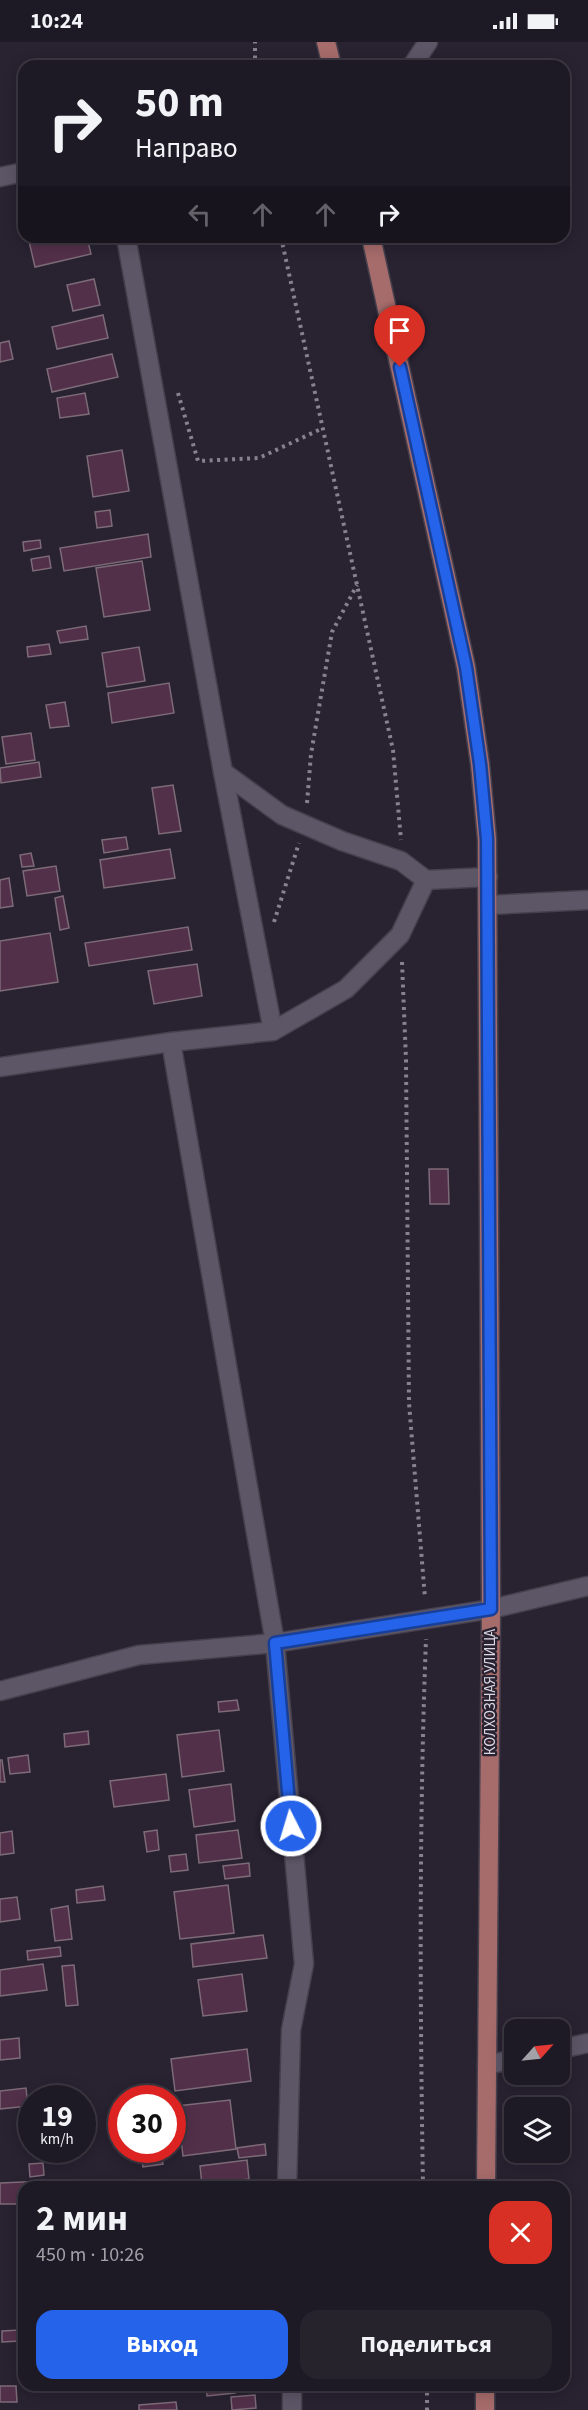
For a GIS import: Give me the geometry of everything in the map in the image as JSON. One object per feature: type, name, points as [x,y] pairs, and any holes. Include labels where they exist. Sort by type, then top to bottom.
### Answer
[{"type":"main road","points":[[326,42],[330,60]]},
{"type":"main road","name":"КОЛХОЗНАЯ УЛИЦА","points":[[372,243],[466,667],[480,764],[487,839],[491,1609],[486,2181]]},
{"type":"main road","points":[[485,2391],[485,2410]]},
{"type":"street","points":[[416,60],[428,42]]},
{"type":"street","points":[[0,177],[18,173]]},
{"type":"street","points":[[127,243],[223,772],[273,1031]]},
{"type":"street","points":[[223,772],[282,815],[342,841],[401,861],[426,880],[488,877]]},
{"type":"street","points":[[0,1067],[171,1042],[273,1031],[346,989],[400,934],[426,880]]},
{"type":"street","points":[[488,905],[588,900]]},
{"type":"street","points":[[171,1042],[275,1643],[304,1964],[291,2030],[287,2181]]},
{"type":"street","points":[[0,1691],[139,1655],[275,1643],[491,1609],[588,1586]]},
{"type":"street","points":[[570,2047],[588,2043]]},
{"type":"street","points":[[487,2065],[504,2061]]},
{"type":"street","points":[[292,2391],[292,2410]]},
{"type":"path","points":[[255,42],[255,60]]},
{"type":"path","points":[[282,243],[393,750],[401,828],[401,861]]},
{"type":"path","points":[[175,383],[198,461],[259,458],[323,428]]},
{"type":"path","points":[[260,964],[305,825],[311,754],[332,632],[357,584]]},
{"type":"path","points":[[400,934],[406,1060],[409,1403],[427,1619],[421,1784],[420,2011],[423,2181]]},
{"type":"path","points":[[427,2391],[427,2410]]},
{"type":"building","points":[[29,243],[88,243],[91,254],[35,267]]},
{"type":"building","points":[[94,279],[100,305],[73,311],[67,285]]},
{"type":"building","points":[[103,315],[108,338],[57,349],[52,327]]},
{"type":"building","points":[[9,341],[13,359],[0,362],[0,343]]},
{"type":"building","points":[[112,354],[118,377],[52,392],[47,369]]},
{"type":"building","points":[[85,393],[89,414],[60,418],[57,398]]},
{"type":"building","points":[[122,450],[129,491],[93,497],[87,456]]},
{"type":"building","points":[[110,510],[112,526],[97,528],[95,512]]},
{"type":"building","points":[[148,534],[151,557],[64,571],[60,548]]},
{"type":"building","points":[[40,540],[41,548],[24,551],[23,542]]},
{"type":"building","points":[[49,556],[51,568],[33,571],[31,559]]},
{"type":"building","points":[[142,561],[150,610],[104,617],[96,568]]},
{"type":"building","points":[[86,626],[88,639],[60,643],[57,631]]},
{"type":"building","points":[[49,644],[51,654],[28,657],[27,647]]},
{"type":"building","points":[[139,647],[145,681],[107,687],[102,653]]},
{"type":"building","points":[[169,683],[174,713],[112,723],[108,693]]},
{"type":"building","points":[[65,702],[69,726],[50,728],[46,705]]},
{"type":"building","points":[[31,733],[35,760],[6,764],[2,737]]},
{"type":"building","points":[[39,762],[41,777],[1,783],[0,768]]},
{"type":"building","points":[[173,785],[181,831],[159,834],[152,788]]},
{"type":"building","points":[[126,837],[128,849],[104,853],[102,840]]},
{"type":"building","points":[[170,849],[175,878],[104,888],[100,860]]},
{"type":"building","points":[[31,853],[34,866],[22,867],[20,855]]},
{"type":"building","points":[[56,866],[60,891],[27,896],[23,871]]},
{"type":"building","points":[[9,878],[13,906],[0,908],[0,880]]},
{"type":"building","points":[[63,896],[69,928],[60,930],[55,898]]},
{"type":"building","points":[[188,927],[192,950],[89,966],[85,943]]},
{"type":"building","points":[[50,933],[58,982],[0,991],[0,941]]},
{"type":"building","points":[[197,964],[202,996],[154,1004],[148,971]]},
{"type":"building","points":[[429,1169],[448,1169],[449,1204],[430,1204]]},
{"type":"building","points":[[237,1700],[239,1710],[219,1712],[218,1702]]},
{"type":"building","points":[[219,1730],[224,1771],[182,1777],[177,1735]]},
{"type":"building","points":[[88,1731],[89,1744],[65,1747],[64,1734]]},
{"type":"building","points":[[28,1755],[30,1772],[10,1774],[8,1758]]},
{"type":"building","points":[[0,1760],[2,1760],[5,1782],[0,1782]]},
{"type":"building","points":[[166,1774],[169,1800],[114,1807],[110,1781]]},
{"type":"building","points":[[231,1784],[235,1821],[194,1827],[189,1790]]},
{"type":"building","points":[[157,1830],[159,1850],[147,1852],[144,1832]]},
{"type":"building","points":[[238,1830],[242,1858],[199,1863],[196,1835]]},
{"type":"building","points":[[12,1831],[14,1853],[0,1855],[0,1833]]},
{"type":"building","points":[[186,1854],[188,1870],[171,1872],[169,1856]]},
{"type":"building","points":[[249,1863],[250,1876],[225,1879],[223,1866]]},
{"type":"building","points":[[228,1885],[234,1933],[180,1939],[174,1892]]},
{"type":"building","points":[[103,1886],[105,1900],[77,1903],[76,1890]]},
{"type":"building","points":[[17,1897],[20,1919],[0,1922],[0,1899]]},
{"type":"building","points":[[68,1906],[72,1939],[55,1941],[51,1909]]},
{"type":"building","points":[[263,1935],[267,1958],[193,1967],[191,1944]]},
{"type":"building","points":[[60,1947],[61,1956],[28,1960],[27,1951]]},
{"type":"building","points":[[43,1964],[47,1990],[0,1996],[0,1970]]},
{"type":"building","points":[[74,1965],[78,2005],[66,2006],[62,1966]]},
{"type":"building","points":[[242,1974],[247,2011],[203,2016],[198,1980]]},
{"type":"building","points":[[19,2038],[20,2058],[0,2060],[0,2040]]},
{"type":"building","points":[[247,2049],[251,2081],[186,2090],[186,2085],[174,2085],[171,2059]]},
{"type":"building","points":[[18,2089],[18,2107],[0,2109],[0,2091]]},
{"type":"building","points":[[230,2100],[236,2149],[186,2156],[186,2105]]},
{"type":"building","points":[[265,2144],[266,2155],[239,2158],[237,2148]]},
{"type":"building","points":[[247,2160],[249,2179],[202,2181],[200,2166]]},
{"type":"building","points":[[43,2163],[44,2175],[30,2177],[29,2164]]},
{"type":"building","points":[[142,2163],[163,2163],[163,2164],[143,2167]]},
{"type":"building","points":[[18,2182],[18,2204],[0,2204],[0,2183]]},
{"type":"building","points":[[18,2330],[18,2341],[2,2342],[2,2331]]},
{"type":"building","points":[[0,2386],[16,2386],[17,2402],[0,2402]]},
{"type":"building","points":[[207,2391],[235,2391],[235,2393],[207,2396]]},
{"type":"building","points":[[255,2395],[256,2408],[232,2410],[231,2397]]},
{"type":"building","points":[[176,2402],[177,2410],[139,2410],[139,2405]]},
{"type":"route","points":[[291,1826],[275,1643],[491,1609],[487,839],[480,764],[466,667],[400,367]]}]
